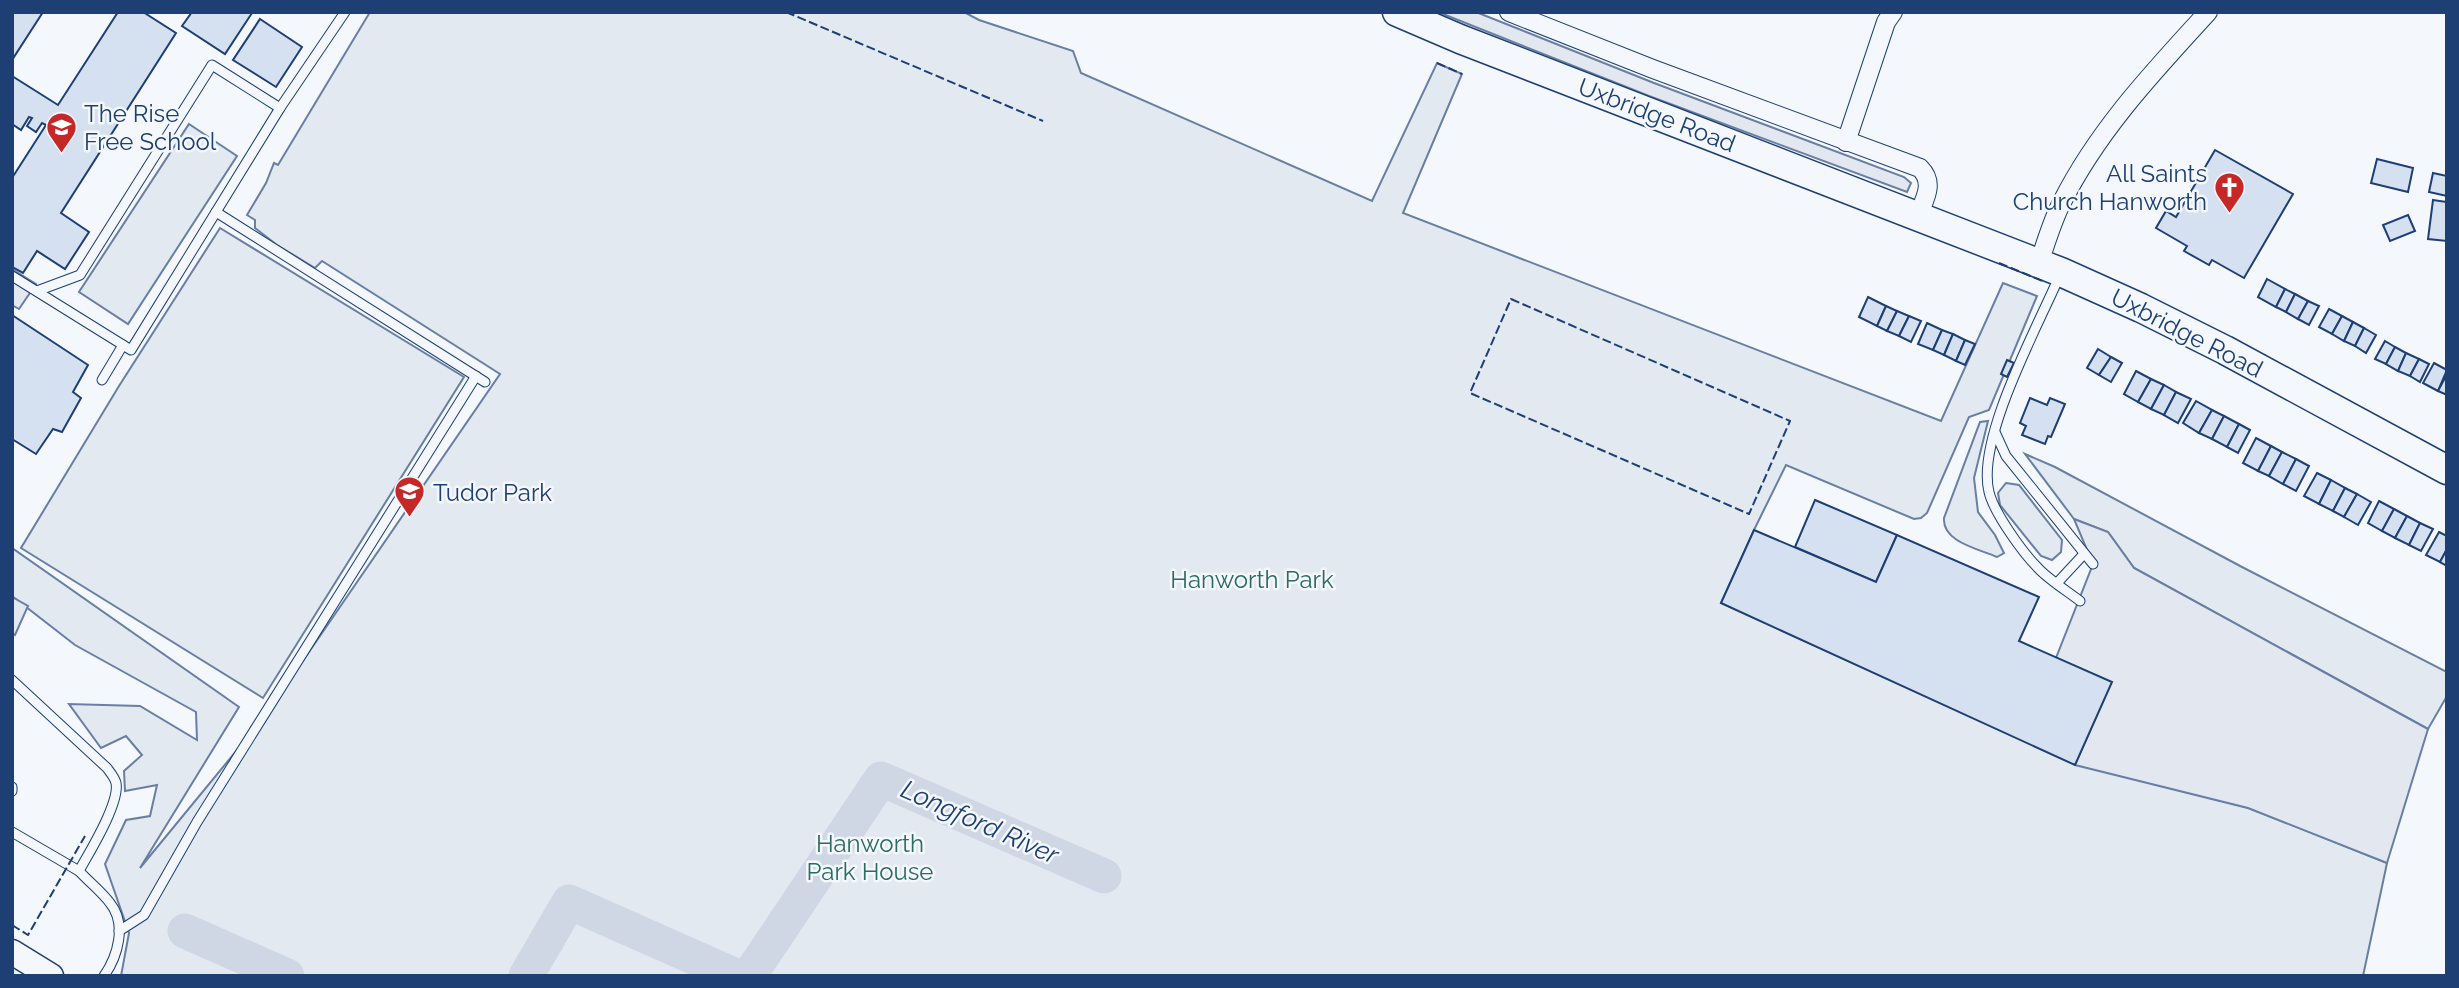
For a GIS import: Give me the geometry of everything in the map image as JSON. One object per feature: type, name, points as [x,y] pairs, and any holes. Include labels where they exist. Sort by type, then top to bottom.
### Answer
[{"type":"main road","name":"Uxbridge Road","points":[[1397,12],[1460,39],[2050,267],[2225,350],[2447,470]]},
{"type":"street","name":"Uxbridge Road","points":[[1508,12],[1920,168],[1927,176],[1929,187],[1919,216]]},
{"type":"street","points":[[1846,142],[1886,22],[1893,12]]},
{"type":"street","points":[[2050,267],[2062,203],[2094,150],[2130,97],[2208,12]]},
{"type":"street","points":[[12,952],[51,976]]},
{"type":"lane","points":[[12,276],[131,350],[280,108],[345,12]]},
{"type":"lane","points":[[37,291],[80,275],[212,65],[280,108]]},
{"type":"lane","points":[[216,212],[485,382]]},
{"type":"lane","points":[[2050,267],[1998,414],[1988,463],[1989,492],[2002,521],[2039,569],[2080,601]]},
{"type":"lane","points":[[102,380],[123,345]]},
{"type":"lane","points":[[119,930],[144,915],[163,877],[204,810],[476,376]]},
{"type":"lane","points":[[1995,430],[2006,456],[2093,564]]},
{"type":"lane","points":[[2058,582],[2084,554]]},
{"type":"lane","points":[[12,680],[107,768],[116,782],[114,798],[106,819],[79,871]]},
{"type":"lane","points":[[12,832],[79,871],[112,905],[119,930],[112,965],[104,976]]},
{"type":"green space","name":"Hanworth Park","points":[[370,12],[964,12],[979,20],[1073,51],[1081,73],[1372,201],[1437,63],[1462,74],[1403,213],[1941,421],[2003,283],[2037,296],[1989,410],[1969,417],[1927,513],[1914,519],[1786,465],[1721,603],[2075,764],[2249,808],[2387,863],[2363,976],[121,976],[129,933],[105,864],[126,820],[150,816],[157,785],[125,791],[124,771],[142,755],[126,736],[101,748],[69,704],[140,706],[197,740],[196,712],[75,645],[12,596],[12,548],[239,707],[140,868],[265,716],[500,374],[322,261],[315,268],[277,245],[255,228],[255,220],[247,215],[266,183],[274,163],[278,165]]},
{"type":"green space","points":[[189,124],[237,156],[128,324],[79,292]]},
{"type":"green space","points":[[220,228],[464,377],[263,698],[21,548],[119,386]]},
{"type":"green space","points":[[1988,421],[1974,478],[1978,512],[2004,553],[1997,557],[1955,539],[1945,526],[1944,518],[1980,422]]},
{"type":"green space","points":[[2025,454],[2055,467],[2447,672],[2447,696],[2428,729],[2134,568],[2108,532],[2074,519]]},
{"type":"green space","points":[[2006,483],[2019,485],[2062,540],[2061,552],[2052,560],[2041,556],[2000,505],[1998,493]]},
{"type":"shaded area","points":[[1438,12],[1476,12],[1654,83],[1904,177],[1911,183],[1907,192],[1649,96]]},
{"type":"shaded area","points":[[12,269],[36,284],[19,309],[12,305]]},
{"type":"shaded area","points":[[2074,519],[2108,532],[2134,568],[2428,729],[2387,863],[2248,808],[2075,765],[2111,682],[2056,658],[2093,564]]},
{"type":"shaded area","points":[[12,597],[28,606],[15,635],[12,633]]},
{"type":"building","points":[[12,12],[43,12],[12,60]]},
{"type":"building","points":[[118,12],[143,12],[176,33],[61,213],[89,232],[65,269],[37,251],[23,273],[12,267],[12,178],[46,125],[42,123],[36,132],[27,126],[32,118],[29,117],[21,130],[12,124],[12,76],[58,105]]},
{"type":"building","points":[[192,12],[252,13],[225,54],[182,26]]},
{"type":"building","points":[[260,19],[302,47],[276,87],[233,60]]},
{"type":"building","name":"All Saints Church Hanworth","points":[[2215,150],[2293,194],[2244,278],[2212,260],[2209,265],[2184,251],[2187,246],[2156,228],[2166,211],[2176,217]]},
{"type":"building","points":[[2377,159],[2413,168],[2408,192],[2371,183]]},
{"type":"building","points":[[2433,173],[2447,176],[2447,196],[2429,192]]},
{"type":"building","points":[[2433,200],[2447,202],[2447,241],[2428,239]]},
{"type":"building","points":[[2408,215],[2415,231],[2390,241],[2383,225]]},
{"type":"building","points":[[2267,279],[2285,289],[2276,307],[2258,297]]},
{"type":"building","points":[[2285,289],[2295,294],[2286,312],[2276,307]]},
{"type":"building","points":[[2295,294],[2308,301],[2298,319],[2286,312]]},
{"type":"building","points":[[1868,297],[1886,306],[1877,326],[1859,317]]},
{"type":"building","points":[[2308,301],[2319,306],[2309,325],[2298,319]]},
{"type":"building","points":[[1886,306],[1897,311],[1887,331],[1877,326]]},
{"type":"building","points":[[2329,309],[2342,316],[2332,334],[2319,327]]},
{"type":"building","points":[[1897,311],[1909,316],[1899,336],[1887,331]]},
{"type":"building","points":[[12,315],[88,365],[73,392],[81,398],[62,432],[53,429],[36,454],[12,439]]},
{"type":"building","points":[[1909,316],[1921,321],[1911,342],[1899,336]]},
{"type":"building","points":[[2342,316],[2353,322],[2344,341],[2332,334]]},
{"type":"building","points":[[2353,322],[2364,328],[2355,346],[2344,341]]},
{"type":"building","points":[[1927,323],[1942,330],[1933,350],[1918,344]]},
{"type":"building","points":[[2364,328],[2376,335],[2366,353],[2355,346]]},
{"type":"building","points":[[1942,330],[1953,334],[1944,355],[1933,350]]},
{"type":"building","points":[[1953,334],[1965,340],[1956,361],[1944,355]]},
{"type":"building","points":[[1965,340],[1975,344],[1965,365],[1956,361]]},
{"type":"building","points":[[2385,341],[2395,347],[2386,364],[2375,359]]},
{"type":"building","points":[[2395,347],[2406,353],[2398,371],[2386,364]]},
{"type":"building","points":[[2098,349],[2111,357],[2099,375],[2087,368]]},
{"type":"building","points":[[2406,353],[2419,359],[2410,376],[2398,371]]},
{"type":"building","points":[[2111,357],[2122,363],[2111,382],[2099,375]]},
{"type":"building","points":[[2419,359],[2429,364],[2420,382],[2410,376]]},
{"type":"building","points":[[2007,360],[2014,363],[2007,377],[2001,374]]},
{"type":"building","points":[[2434,363],[2447,370],[2438,391],[2423,383]]},
{"type":"building","points":[[2136,371],[2151,379],[2138,402],[2124,394]]},
{"type":"building","points":[[2447,374],[2447,395],[2438,391]]},
{"type":"building","points":[[2151,379],[2164,385],[2151,409],[2138,402]]},
{"type":"building","points":[[2164,385],[2176,392],[2164,415],[2151,409]]},
{"type":"building","points":[[2176,392],[2191,399],[2178,423],[2164,415]]},
{"type":"building","points":[[2030,398],[2047,405],[2050,398],[2065,404],[2051,437],[2048,436],[2045,444],[2022,435],[2026,426],[2020,423]]},
{"type":"building","points":[[2196,401],[2212,410],[2199,433],[2183,423]]},
{"type":"building","points":[[2212,410],[2224,416],[2212,439],[2199,433]]},
{"type":"building","points":[[2224,416],[2239,424],[2227,447],[2212,439]]},
{"type":"building","points":[[2239,424],[2250,430],[2238,453],[2227,447]]},
{"type":"building","points":[[2256,438],[2271,446],[2258,471],[2243,463]]},
{"type":"building","points":[[2271,446],[2282,452],[2269,476],[2258,471]]},
{"type":"building","points":[[2282,452],[2296,459],[2283,484],[2269,476]]},
{"type":"building","points":[[2296,459],[2309,466],[2296,491],[2283,484]]},
{"type":"building","points":[[2317,473],[2331,480],[2319,504],[2304,496]]},
{"type":"building","points":[[2331,480],[2345,488],[2333,511],[2319,504]]},
{"type":"building","points":[[2345,488],[2357,494],[2344,517],[2333,511]]},
{"type":"building","points":[[2357,494],[2371,502],[2358,525],[2344,517]]},
{"type":"building","points":[[1815,500],[1897,535],[1876,582],[1795,547]]},
{"type":"building","points":[[2379,501],[2394,509],[2382,531],[2368,523]]},
{"type":"building","points":[[2394,509],[2407,516],[2395,538],[2382,531]]},
{"type":"building","points":[[2407,516],[2420,523],[2409,545],[2395,538]]},
{"type":"building","points":[[2420,523],[2433,529],[2421,551],[2409,545]]},
{"type":"building","points":[[1754,530],[1876,582],[1897,535],[2039,597],[2019,641],[2112,682],[2075,765],[1721,603]]},
{"type":"building","points":[[2439,532],[2447,536],[2447,549],[2440,562],[2426,555]]},
{"type":"building","points":[[2447,549],[2447,566],[2440,562]]},
{"type":"waterway","name":"Longford River","points":[[749,976],[881,779],[1104,876]]},
{"type":"waterway","name":"Longford River","points":[[526,976],[569,902],[736,976]]},
{"type":"waterway","name":"Longford River","points":[[185,931],[287,976]]},
{"type":"fence","points":[[786,12],[1043,121]]},
{"type":"fence","points":[[1437,63],[1462,74]]},
{"type":"fence","points":[[1999,263],[2045,282]]},
{"type":"fence","points":[[1511,299],[1790,421],[1749,514],[1470,393],[1511,299]]},
{"type":"fence","points":[[12,925],[28,935],[85,836]]},
{"type":"place","name":"The Rise Free School","points":[[61,154]]},
{"type":"place","name":"All Saints Church Hanworth","points":[[2230,214]]},
{"type":"place","name":"Tudor Park","points":[[410,519]]},
{"type":"park label","name":"Hanworth Park House","points":[[870,857]]}]
